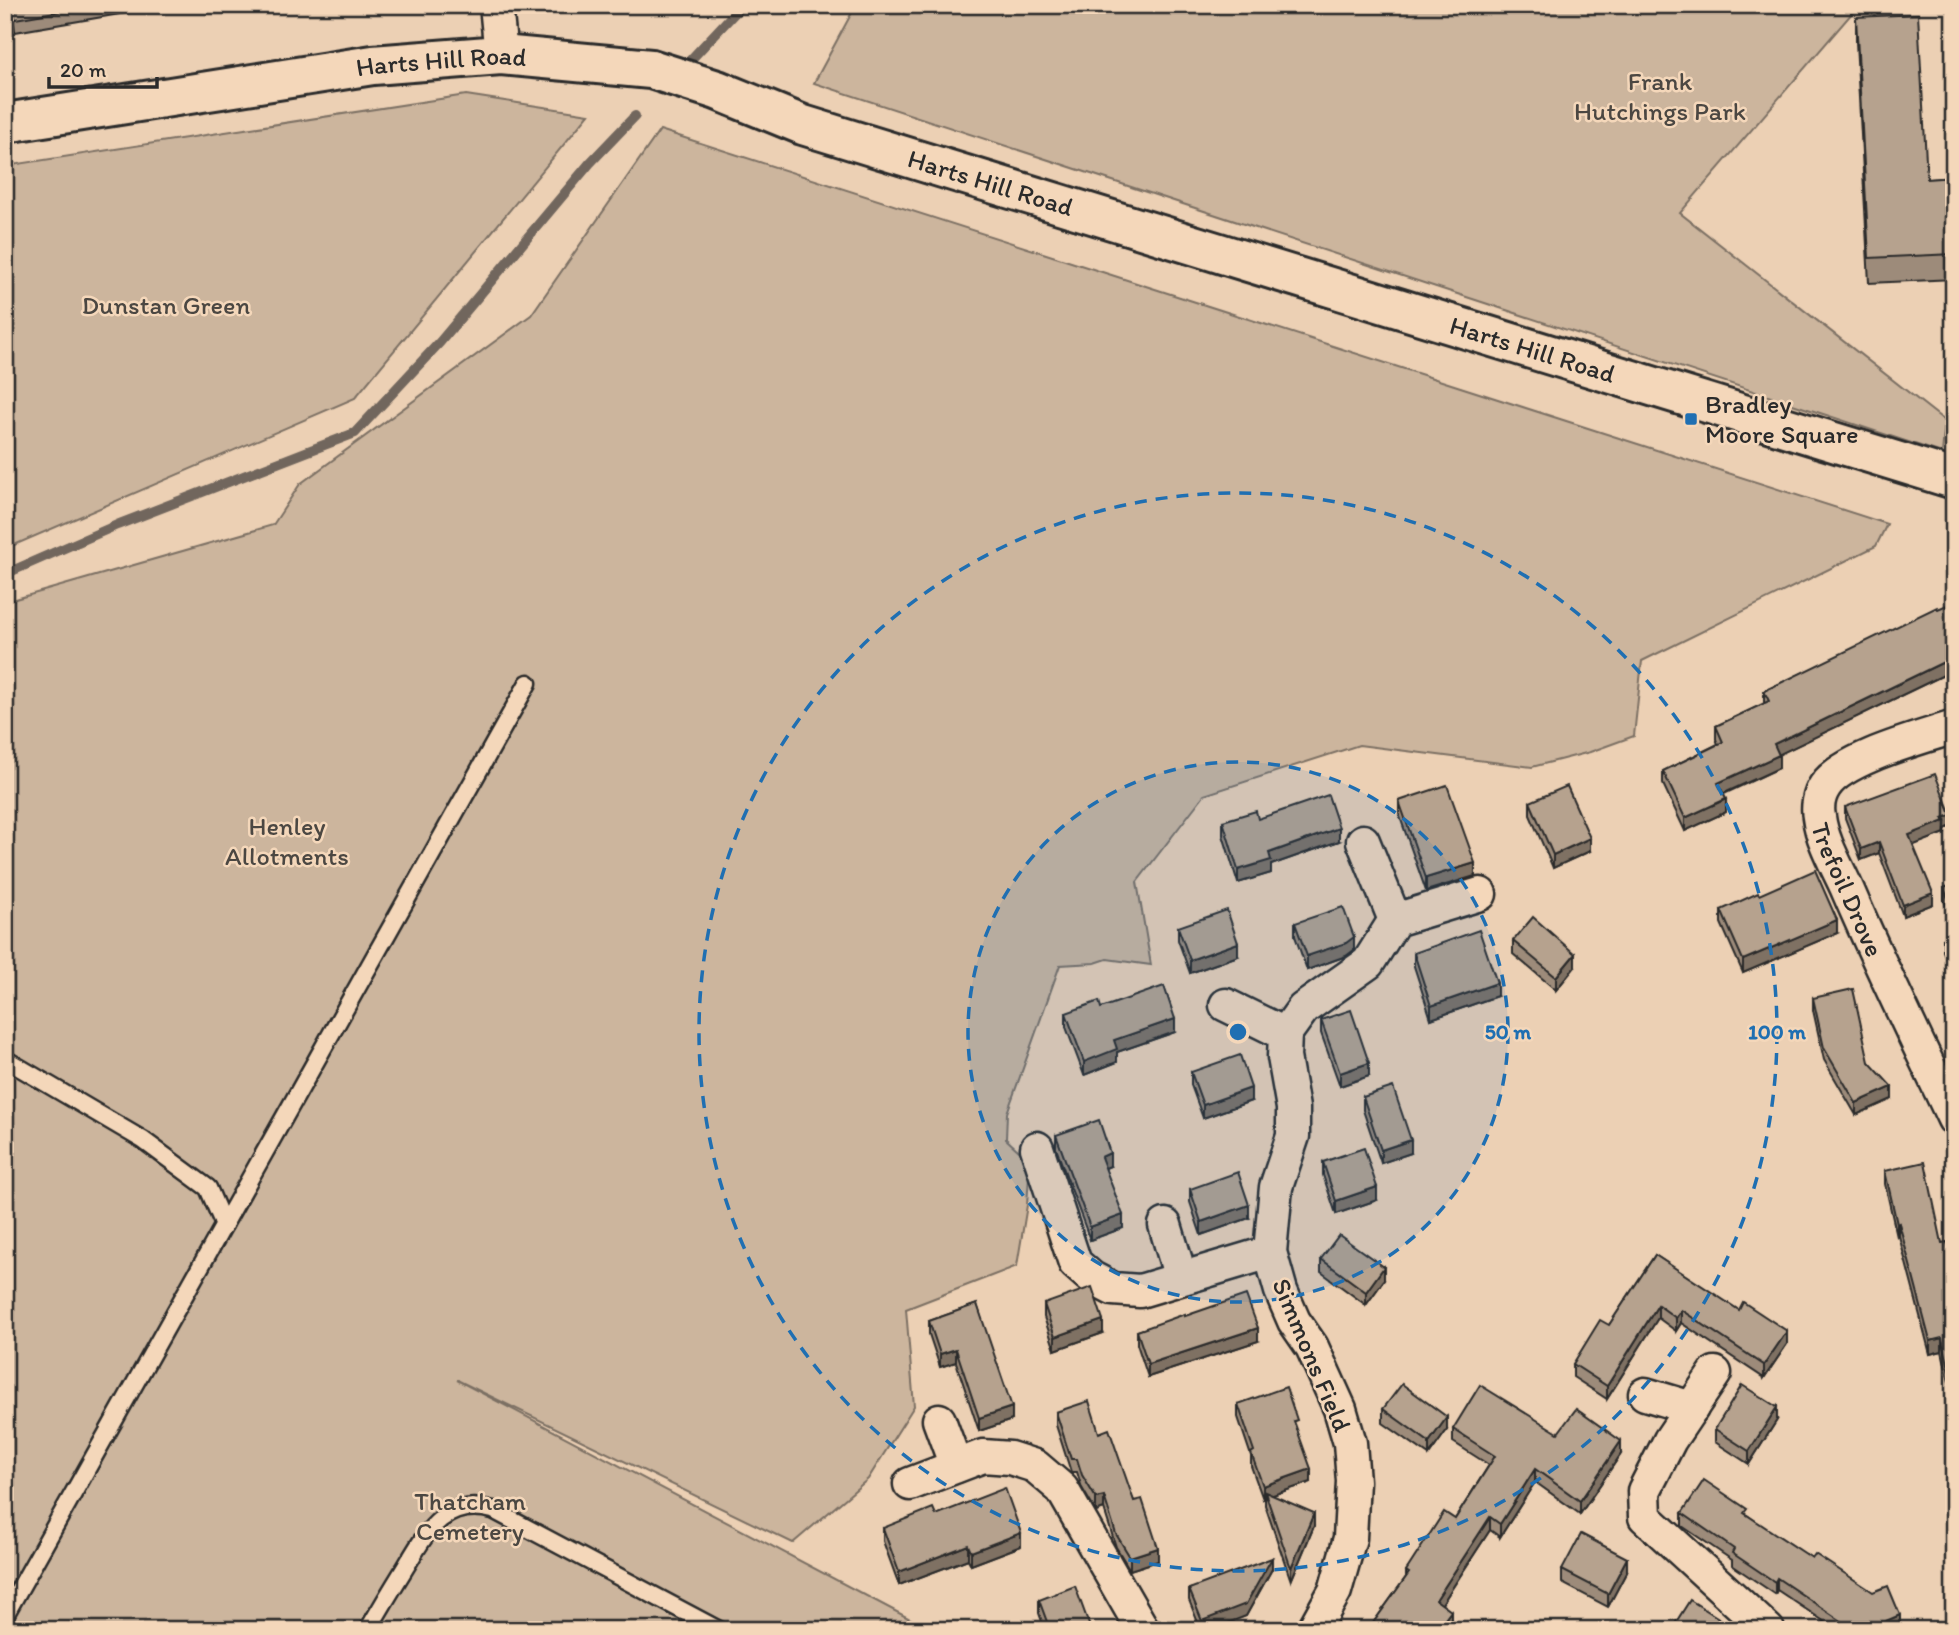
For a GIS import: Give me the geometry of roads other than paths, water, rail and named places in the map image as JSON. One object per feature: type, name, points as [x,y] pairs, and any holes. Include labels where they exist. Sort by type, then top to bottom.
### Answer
[{"type":"street","points":[[496,5],[501,55]]},
{"type":"street","name":"Harts Hill Road","points":[[5,123],[373,65],[501,55],[651,69],[717,90],[816,129],[1954,479]]},
{"type":"street","name":"Trefoil Drove","points":[[1954,727],[1871,755],[1842,770],[1826,783],[1820,793],[1818,809],[1822,828],[1865,932],[1954,1119]]},
{"type":"street","points":[[1363,841],[1395,920]]},
{"type":"street","points":[[1226,1005],[1285,1034],[1303,1009],[1368,963],[1395,920],[1480,894]]},
{"type":"street","name":"Simmons Field","points":[[1285,1034],[1284,1057],[1293,1108],[1293,1136],[1276,1187],[1270,1252],[1281,1291],[1294,1321],[1312,1347],[1340,1409],[1350,1443],[1353,1481],[1350,1538],[1335,1591],[1314,1629]]},
{"type":"street","points":[[1037,1148],[1074,1263],[1092,1278],[1113,1289],[1140,1291],[1270,1252]]},
{"type":"street","points":[[1165,1225],[1181,1278]]},
{"type":"street","points":[[1715,1373],[1670,1440],[1644,1491],[1645,1517],[1768,1630]]},
{"type":"street","points":[[1645,1394],[1692,1408]]},
{"type":"street","points":[[939,1420],[956,1466]]},
{"type":"street","points":[[910,1484],[983,1456],[1010,1458],[1035,1466],[1062,1489],[1143,1630]]},
{"type":"lane","points":[[5,1615],[528,683]]},
{"type":"lane","points":[[5,1059],[143,1140],[208,1188],[224,1225]]},
{"type":"lane","points":[[368,1630],[427,1531],[446,1515],[463,1508],[481,1507],[493,1510],[719,1630]]},
{"type":"waterway","points":[[682,69],[742,5]]},
{"type":"waterway","points":[[5,574],[117,525],[355,433],[440,342],[590,163],[635,116]]},
{"type":"place","name":"Bradley Moore Square","points":[[1691,419]]},
{"type":"park label","name":"Frank Hutchings Park","points":[[1660,96]]},
{"type":"park label","name":"Dunstan Green","points":[[166,305]]},
{"type":"park label","name":"Henley Allotments","points":[[287,841]]},
{"type":"park label","name":"Thatcham Cemetery","points":[[470,1516]]}]
